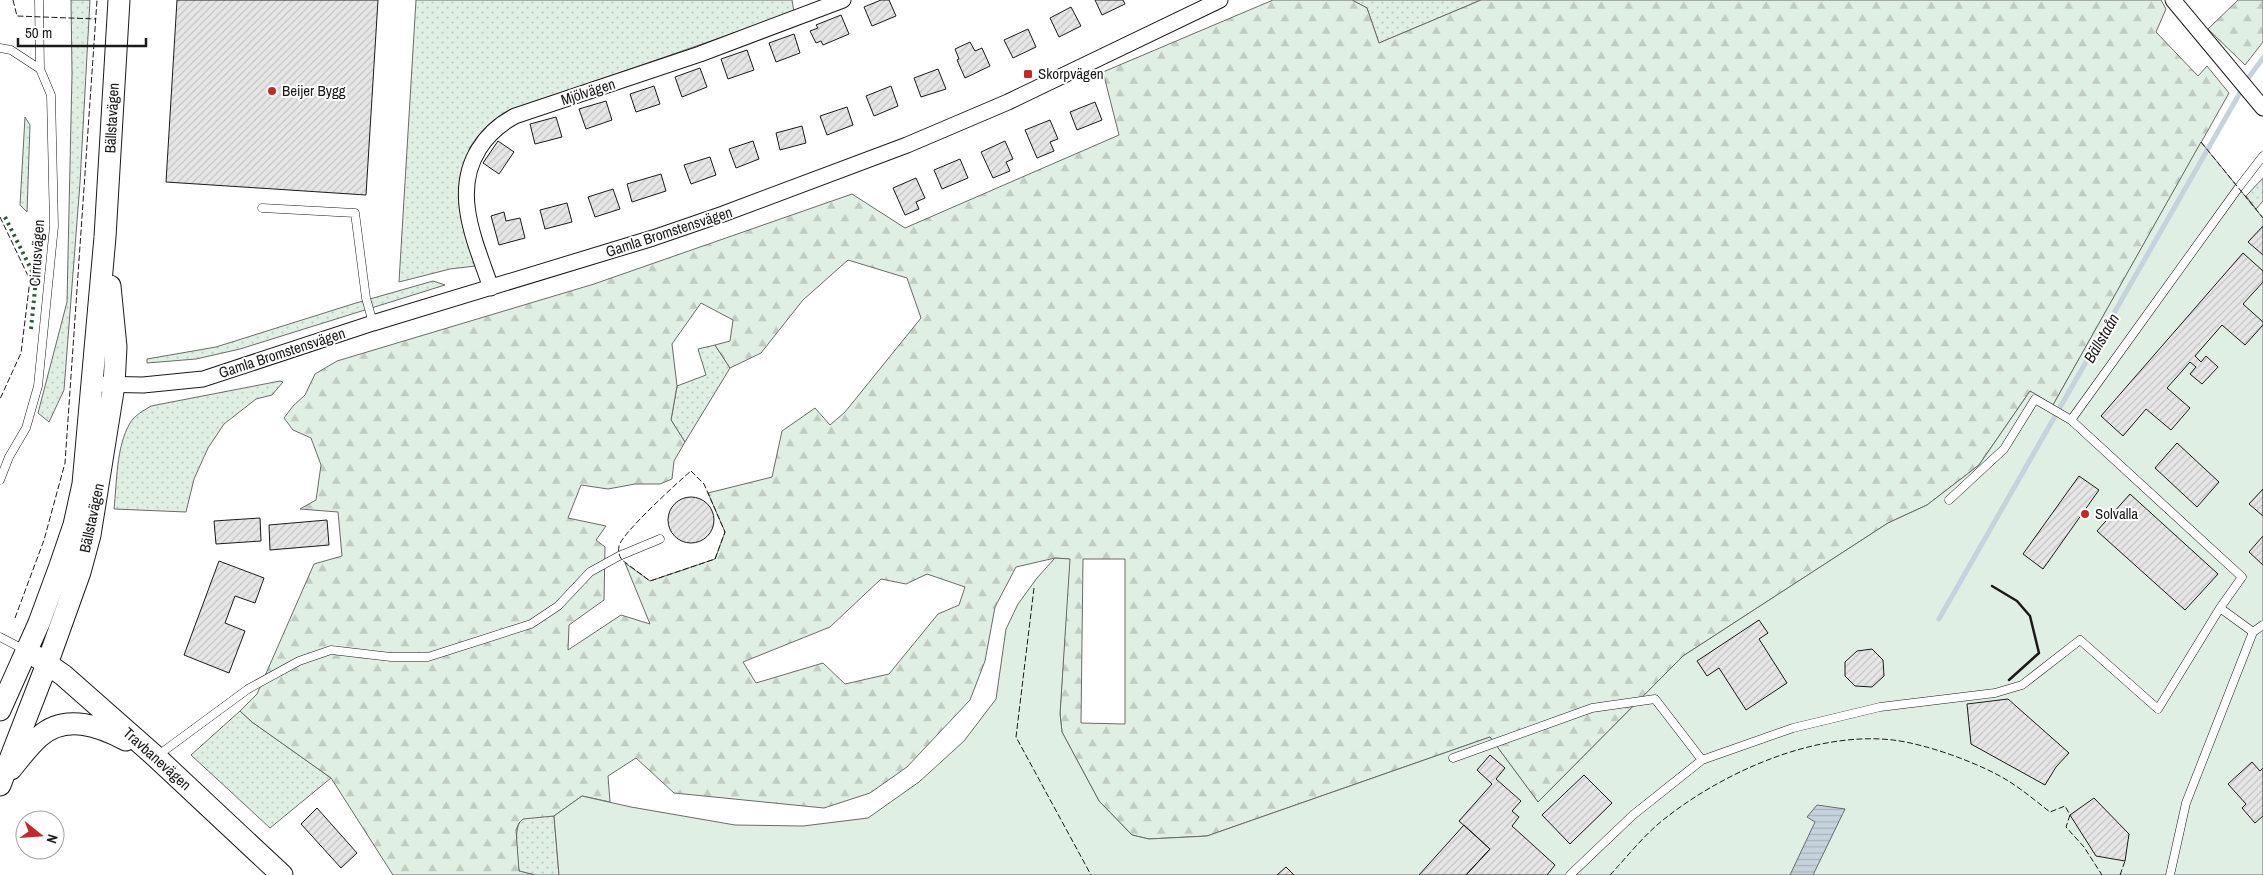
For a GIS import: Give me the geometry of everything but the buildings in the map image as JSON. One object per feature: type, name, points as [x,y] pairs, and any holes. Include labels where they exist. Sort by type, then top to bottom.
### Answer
[{"type":"street","name":"Bällstavägen","points":[[0,710],[39,623],[74,525],[83,484],[105,237],[119,0]]},
{"type":"street","name":"Mjölvägen","points":[[491,288],[471,227],[466,203],[466,187],[471,164],[477,151],[494,130],[515,116],[700,54],[843,0]]},
{"type":"street","name":"Gamla Bromstensvägen","points":[[92,384],[143,384],[203,379],[374,323],[723,214],[907,145],[1057,80],[1202,4],[1220,0]]},
{"type":"street","points":[[2173,0],[2261,106]]},
{"type":"street","name":"Bällstavägen","points":[[1,782],[47,664],[80,572],[90,535],[114,385],[116,347],[105,237]]},
{"type":"street","name":"Travbanevägen","points":[[26,651],[47,664],[156,757],[282,875]]},
{"type":"street","points":[[1,782],[40,736],[54,728],[84,722],[109,731],[156,757]]},
{"type":"lane","points":[[39,0],[40,69]]},
{"type":"lane","points":[[0,48],[11,50],[40,69]]},
{"type":"lane","name":"Cirrusvägen","points":[[0,480],[9,457],[26,428],[39,377],[54,226],[51,95],[40,69]]},
{"type":"lane","points":[[2071,420],[2263,156]]},
{"type":"lane","points":[[262,208],[355,213],[366,298],[374,323]]},
{"type":"lane","points":[[1570,875],[1633,816],[1702,760],[1793,728],[1872,709],[1995,693],[2022,685],[2080,640],[2158,708],[2242,576],[2071,420],[2036,399],[2004,449],[1949,500]]},
{"type":"lane","points":[[156,757],[248,690],[299,661],[331,650],[391,657],[428,657],[531,624],[558,606],[590,572],[618,556],[660,539]]},
{"type":"lane","points":[[2220,608],[2253,632]]},
{"type":"lane","points":[[2170,875],[2186,803],[2253,632],[2263,625]]},
{"type":"lane","points":[[0,637],[26,651]]},
{"type":"lane","points":[[1453,758],[1592,708],[1655,699],[1702,760]]},
{"type":"green space","points":[[71,0],[90,0],[80,183],[64,390],[49,422],[38,413],[67,302],[72,74]]},
{"type":"green space","points":[[416,0],[792,0],[794,12],[507,112],[483,131],[470,147],[462,175],[459,204],[475,266],[450,269],[399,282]]},
{"type":"green space","points":[[1273,0],[1352,0],[1367,8],[1379,43],[1481,0],[2161,0],[2166,9],[2156,32],[2198,76],[2207,66],[2229,93],[2053,405],[2030,391],[1979,465],[1927,505],[1888,523],[1683,656],[1538,802],[1490,737],[1207,836],[1149,839],[1132,835],[1099,801],[1062,732],[1060,714],[1069,559],[1055,558],[1016,567],[995,607],[985,661],[970,700],[907,767],[870,793],[824,808],[674,793],[636,758],[608,776],[610,802],[582,796],[554,816],[523,819],[519,823],[516,830],[519,871],[535,875],[393,875],[331,778],[252,722],[240,711],[257,694],[314,564],[342,556],[338,512],[300,509],[316,500],[321,465],[311,438],[293,430],[284,418],[305,395],[315,374],[337,361],[594,284],[852,194],[905,228],[1119,135],[1103,72]],"holes":[[[848,260],[907,278],[921,318],[845,412],[830,425],[815,408],[782,431],[772,477],[708,493],[725,532],[715,559],[650,581],[625,563],[650,624],[621,615],[568,650],[569,625],[604,600],[605,547],[596,540],[606,526],[568,518],[581,485],[608,489],[635,484],[660,484],[672,479],[674,461],[685,442],[671,420],[677,386],[672,344],[701,303],[733,320],[730,341],[715,345],[730,368],[761,353],[803,300]],[[1083,559],[1125,559],[1125,724],[1081,723]],[[927,574],[965,587],[959,605],[938,614],[889,674],[845,684],[823,663],[756,683],[743,662],[830,627],[881,579],[906,584]]]},
{"type":"green space","points":[[1352,0],[1481,0],[1379,43],[1367,8]]},
{"type":"green space","points":[[2238,0],[2263,0],[2263,42],[2245,65],[2208,29]]},
{"type":"green space","points":[[25,117],[30,125],[27,212],[20,205]]},
{"type":"green space","name":"Solvalla","points":[[2201,142],[2263,218],[2263,875],[559,875],[554,816],[582,796],[631,807],[735,825],[803,826],[868,818],[919,782],[964,741],[996,699],[1006,629],[1018,604],[1055,558],[1070,559],[1060,714],[1062,732],[1099,801],[1132,835],[1149,839],[1207,836],[1490,737],[1538,802],[1683,656],[1888,523],[1927,505],[1979,465],[2030,391],[2053,405]]},
{"type":"green space","points":[[2263,178],[2263,201],[2256,209],[2246,196]]},
{"type":"green space","points":[[433,281],[445,285],[240,349],[196,359],[147,363],[147,359],[216,347]]},
{"type":"green space","points":[[715,345],[730,368],[685,442],[671,420],[677,386],[706,375],[698,349]]},
{"type":"green space","points":[[280,381],[283,382],[272,395],[256,399],[224,424],[208,448],[194,479],[186,512],[114,509],[122,443],[130,423],[139,413],[151,406]]},
{"type":"green space","points":[[240,711],[252,722],[331,778],[270,828],[191,755]]},
{"type":"green space","points":[[554,816],[559,875],[535,875],[519,871],[516,843],[520,822],[530,817]]},
{"type":"shaded area","points":[[1817,805],[1845,809],[1813,875],[1790,875],[1815,822],[1807,817]]},
{"type":"waterway","name":"Bällstaån","points":[[1939,619],[2249,77],[2263,58]]},
{"type":"hedge","points":[[5,217],[36,279],[31,329]]},
{"type":"fence","points":[[13,0],[17,16],[96,19]]},
{"type":"fence","points":[[15,618],[44,540],[65,463],[97,0]]},
{"type":"fence","points":[[2201,142],[2263,218]]},
{"type":"fence","points":[[0,217],[30,280],[21,353],[0,399]]},
{"type":"fence","points":[[691,471],[704,484],[725,532],[715,559],[650,581],[622,560],[619,546],[622,539],[640,519],[691,471]]},
{"type":"fence","points":[[1034,588],[1016,737],[1091,875]]},
{"type":"fence","points":[[1610,875],[1656,826],[1687,802],[1713,786],[1742,771],[1802,749],[1833,742],[1863,739],[1907,742],[1938,750],[1998,775],[2050,812],[2065,806],[2070,815],[2066,827],[2084,847],[2102,875]]},
{"type":"fence","points":[[2120,875],[2125,861]]},
{"type":"wall","points":[[1992,586],[2017,601],[2030,616],[2039,653],[2009,680]]},
{"type":"place","name":"Skorpvägen","points":[[1028,74]]},
{"type":"place","name":"Beijer Bygg","points":[[272,91]]},
{"type":"place","name":"Solvalla","points":[[2085,514]]}]
